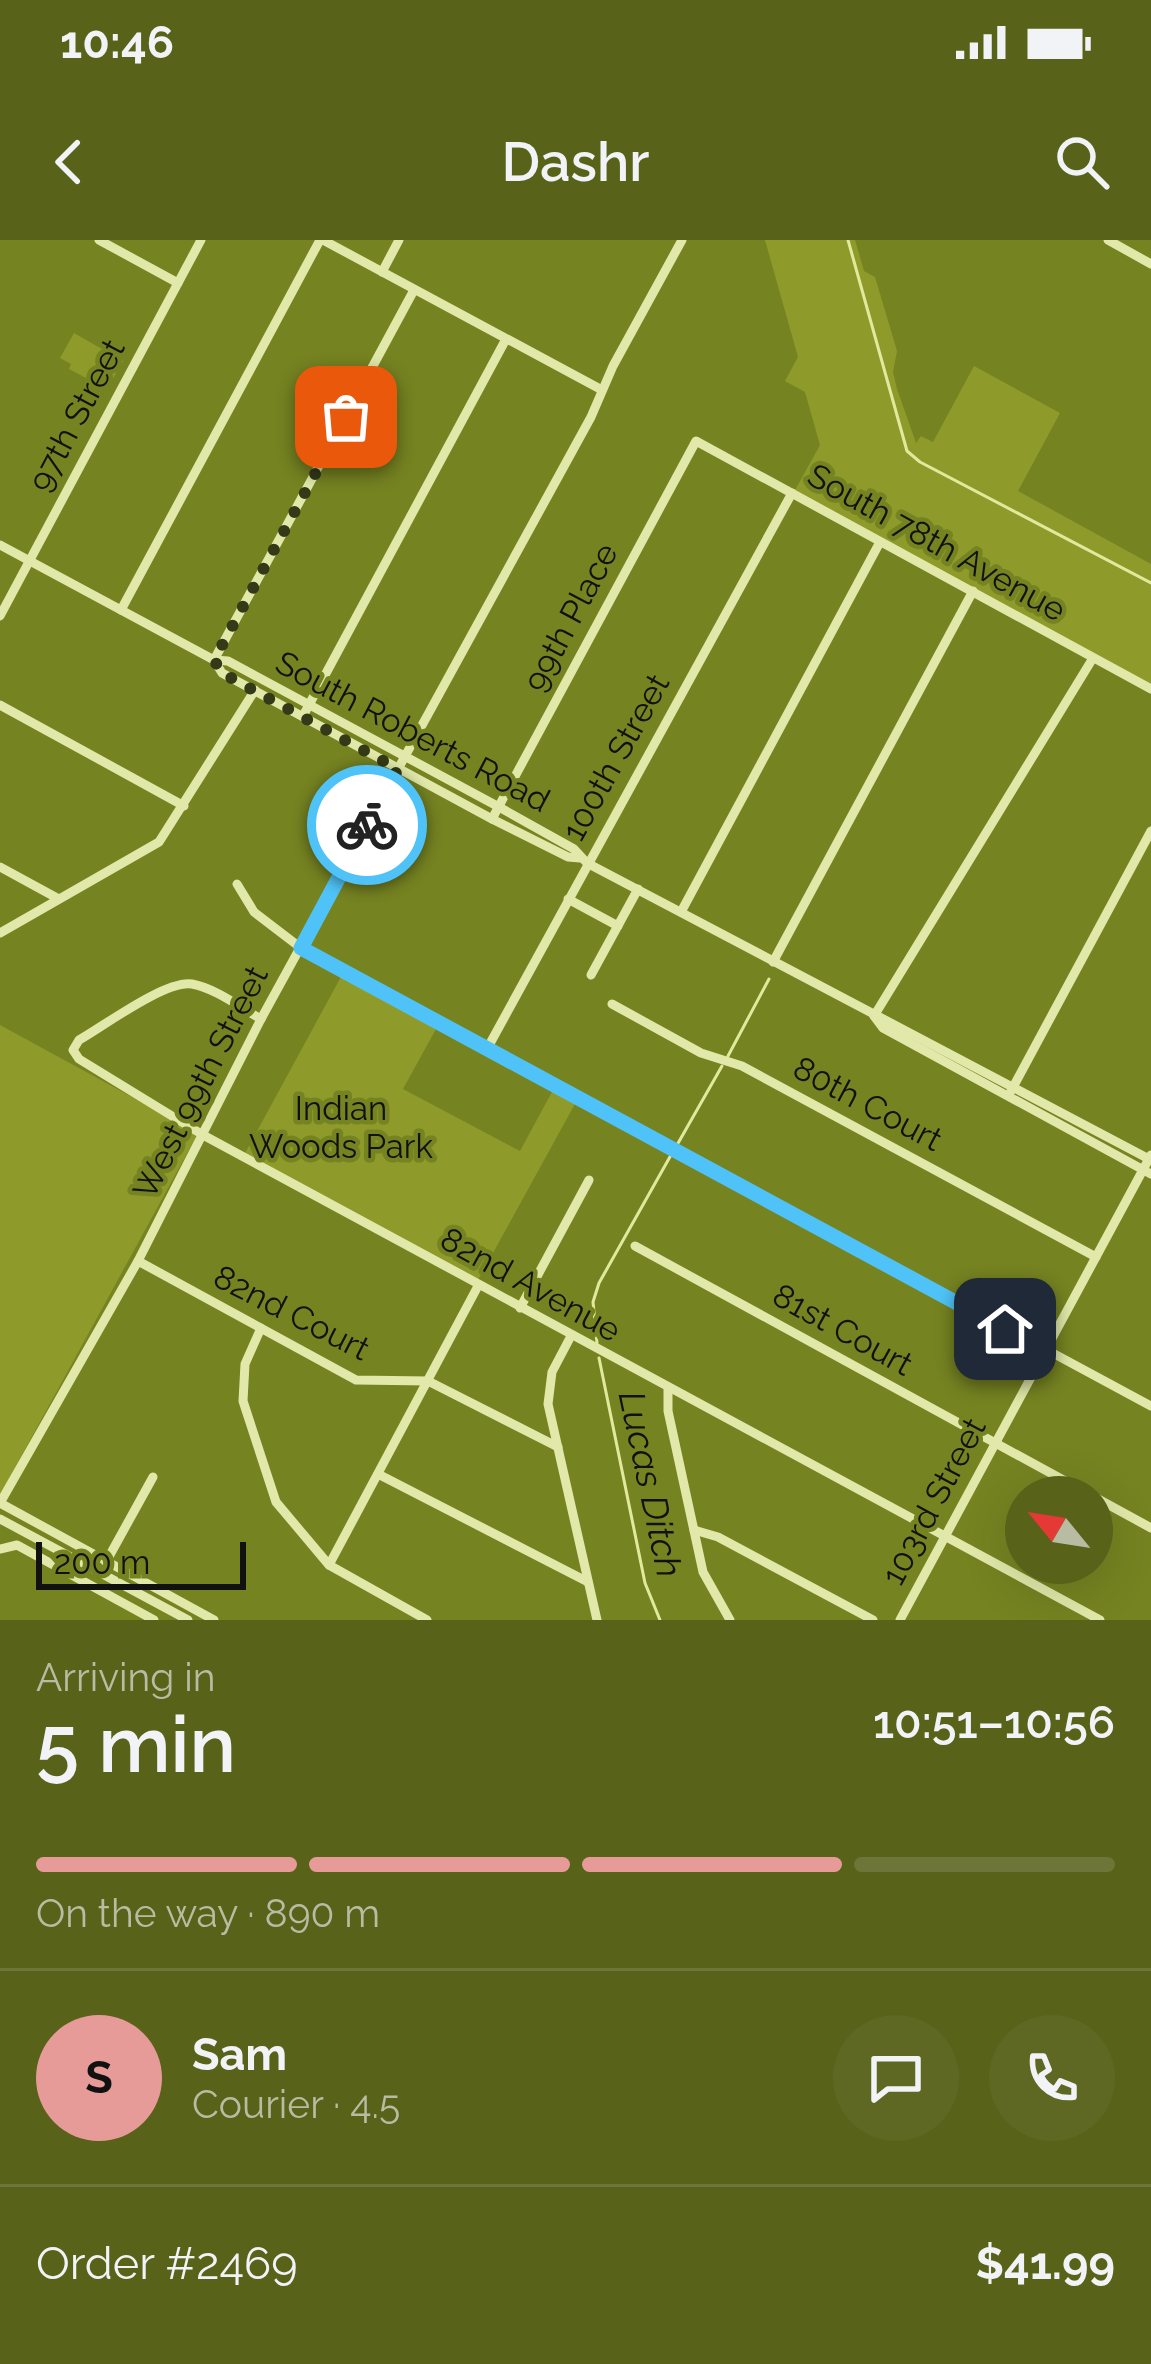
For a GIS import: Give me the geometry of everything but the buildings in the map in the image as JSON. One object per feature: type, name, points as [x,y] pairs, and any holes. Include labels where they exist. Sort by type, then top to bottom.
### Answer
[{"type":"street","points":[[99,240],[178,283]]},
{"type":"street","name":"97th Street","points":[[0,616],[201,240]]},
{"type":"street","points":[[121,610],[322,240],[602,390]]},
{"type":"street","points":[[382,272],[400,240]]},
{"type":"street","name":"West 99th Street","points":[[0,1503],[138,1261],[261,1019],[682,240]]},
{"type":"street","points":[[1108,240],[1151,264]]},
{"type":"street","points":[[214,660],[414,290]]},
{"type":"street","points":[[303,716],[506,339]]},
{"type":"street","name":"South 78th Avenue","points":[[696,441],[1151,689]]},
{"type":"street","name":"99th Place","points":[[492,819],[696,441]]},
{"type":"street","name":"100th Street","points":[[487,1049],[584,861],[792,493]]},
{"type":"street","points":[[680,912],[880,542]]},
{"type":"street","name":"South Roberts Road","points":[[0,545],[499,807],[574,849],[584,861]]},
{"type":"street","points":[[773,962],[973,591]]},
{"type":"street","points":[[874,1016],[1093,658]]},
{"type":"street","name":"South Roberts Road","points":[[214,660],[222,673],[492,819],[584,861],[874,1016],[890,1019],[1147,1172]]},
{"type":"street","points":[[0,933],[153,847],[184,806],[255,690]]},
{"type":"street","points":[[0,705],[184,806]]},
{"type":"street","points":[[1011,1091],[1151,831]]},
{"type":"street","points":[[0,867],[57,898]]},
{"type":"street","points":[[237,884],[254,912],[301,948],[1151,1406]]},
{"type":"street","points":[[592,975],[638,890]]},
{"type":"street","points":[[568,899],[618,926]]},
{"type":"street","name":"82nd Avenue","points":[[261,1019],[204,988],[185,984],[165,990],[80,1040],[73,1050],[79,1060],[203,1136],[1100,1620]]},
{"type":"street","name":"80th Court","points":[[612,1004],[701,1053],[742,1066],[1096,1257]]},
{"type":"street","name":"South Roberts Road","points":[[1011,1091],[1150,1158]]},
{"type":"street","name":"103rd Street","points":[[900,1620],[1096,1257],[1147,1172],[1150,1158]]},
{"type":"street","points":[[520,1308],[590,1180]]},
{"type":"street","name":"81st Court","points":[[635,1246],[1151,1528]]},
{"type":"street","name":"82nd Court","points":[[138,1261],[356,1380],[428,1381],[558,1447]]},
{"type":"street","points":[[329,1565],[478,1286]]},
{"type":"street","points":[[260,1328],[245,1364],[243,1401],[276,1502],[329,1565],[428,1620]]},
{"type":"street","points":[[572,1336],[548,1389],[597,1620]]},
{"type":"street","points":[[668,1389],[668,1411],[708,1584],[730,1620]]},
{"type":"street","points":[[378,1474],[588,1582]]},
{"type":"street","points":[[106,1562],[153,1477]]},
{"type":"street","points":[[0,1503],[214,1620]]},
{"type":"street","points":[[0,1520],[188,1620]]},
{"type":"street","points":[[694,1530],[718,1537],[873,1620]]},
{"type":"street","points":[[3,1547],[17,1545],[154,1620]]},
{"type":"street","points":[[46,1561],[54,1548]]},
{"type":"green space","points":[[765,240],[855,240],[864,271],[875,277],[897,351],[893,372],[897,389],[916,443],[921,436],[933,442],[974,366],[1060,413],[1018,491],[1151,564],[1151,685],[794,492],[820,445],[805,392],[785,381],[798,357]]},
{"type":"green space","points":[[74,333],[123,361],[107,389],[69,369],[71,364],[60,358]]},
{"type":"green space","name":"Indian Woods Park","points":[[342,975],[436,1029],[403,1089],[520,1151],[553,1090],[576,1102],[477,1282],[244,1155]]},
{"type":"green space","points":[[0,1025],[187,1127],[196,1137],[0,1495]]},
{"type":"waterway","points":[[848,240],[907,451],[1151,583]]},
{"type":"waterway","name":"Lucas Ditch","points":[[728,1056],[769,979]]},
{"type":"waterway","name":"Lucas Ditch","points":[[677,1145],[722,1066]]},
{"type":"waterway","name":"Lucas Ditch","points":[[597,1343],[593,1302],[599,1283],[671,1155]]},
{"type":"waterway","name":"Lucas Ditch","points":[[599,1358],[645,1583],[660,1620]]},
{"type":"way so far","points":[[346,417],[214,660],[222,673],[398,769],[367,825]]},
{"type":"route","points":[[367,825],[301,948],[1005,1329]]}]
